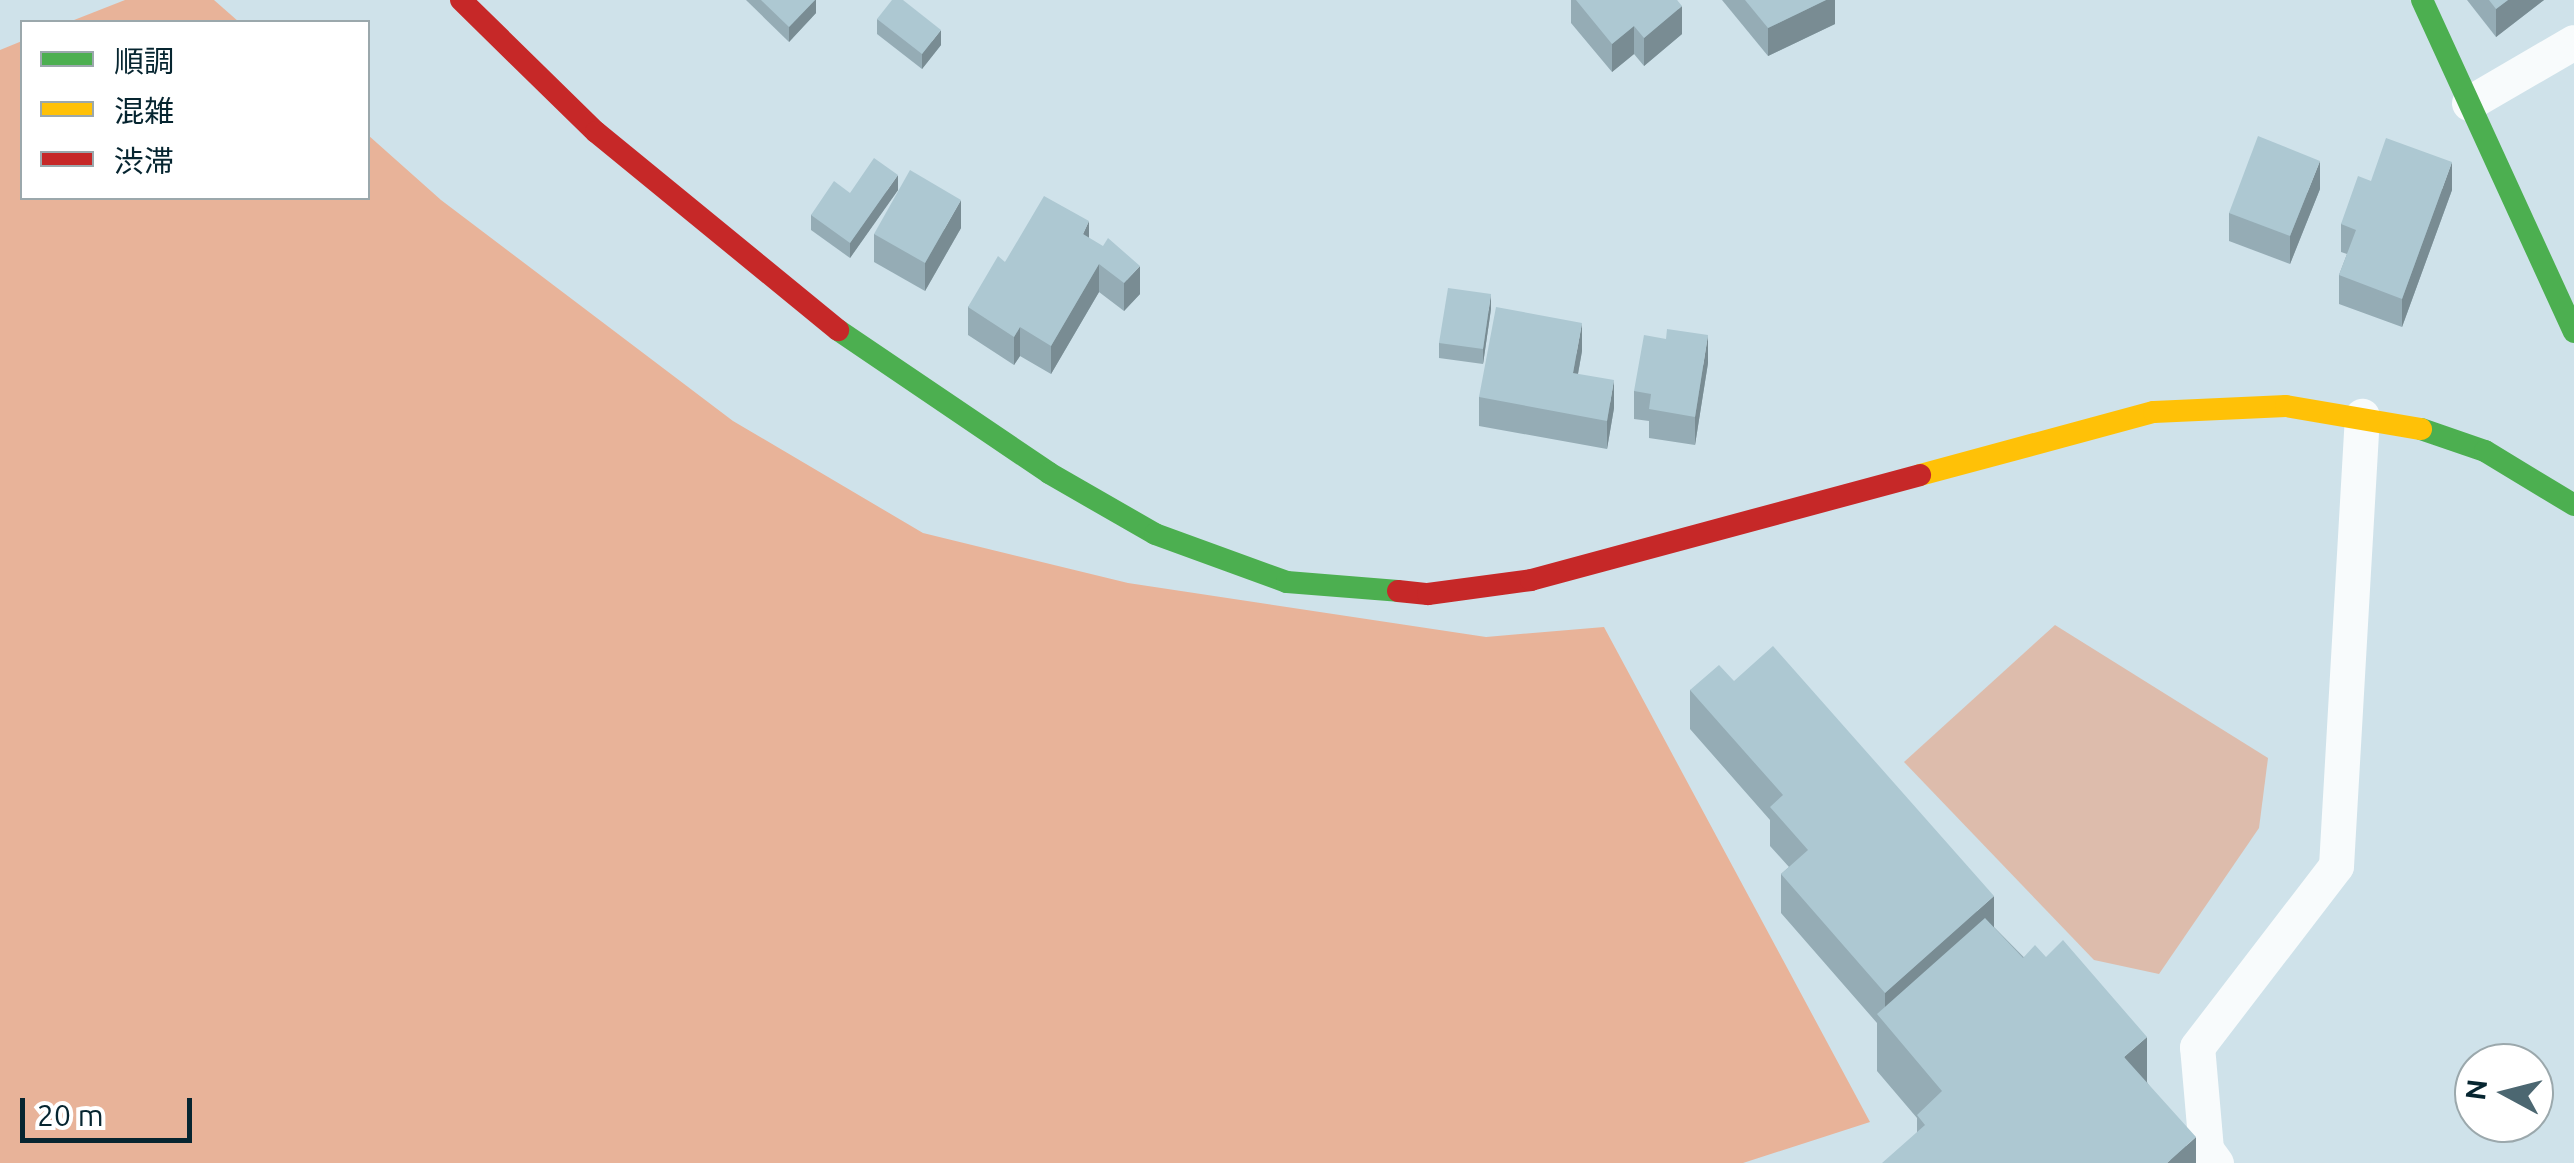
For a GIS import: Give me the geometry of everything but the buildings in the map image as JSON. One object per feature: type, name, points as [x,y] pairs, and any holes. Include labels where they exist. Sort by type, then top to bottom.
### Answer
[{"type":"street","points":[[460,0],[596,132],[806,308],[1049,473],[1156,534],[1287,582],[1428,594],[1531,580],[2154,412],[2286,406],[2396,420],[2484,451],[2574,505]]},
{"type":"street","points":[[2422,0],[2574,332]]},
{"type":"lane","points":[[2469,103],[2574,42]]},
{"type":"lane","points":[[2216,1163],[2206,1150],[2197,1046],[2336,866],[2362,416]]},
{"type":"shaded area","points":[[125,0],[214,0],[237,20],[74,20]]},
{"type":"shaded area","points":[[20,42],[20,200],[370,200],[370,137],[441,200],[733,421],[923,533],[1128,583],[1486,637],[1604,627],[1870,1122],[1743,1163],[0,1163],[0,50]]},
{"type":"shaded area","points":[[2055,625],[2268,758],[2259,828],[2159,974],[2094,960],[1904,762]]},
{"type":"traffic: fast","points":[[2422,0],[2574,332]]},
{"type":"traffic: fast","points":[[838,330],[1049,473],[1155,534],[1287,582],[1398,591]]},
{"type":"traffic: fast","points":[[2421,429],[2485,451],[2574,505]]},
{"type":"traffic: slow","points":[[1920,475],[2154,412],[2286,406],[2421,429]]},
{"type":"traffic: jam","points":[[461,0],[596,132],[838,330]]},
{"type":"traffic: jam","points":[[1398,591],[1428,594],[1531,580],[1920,475]]}]
